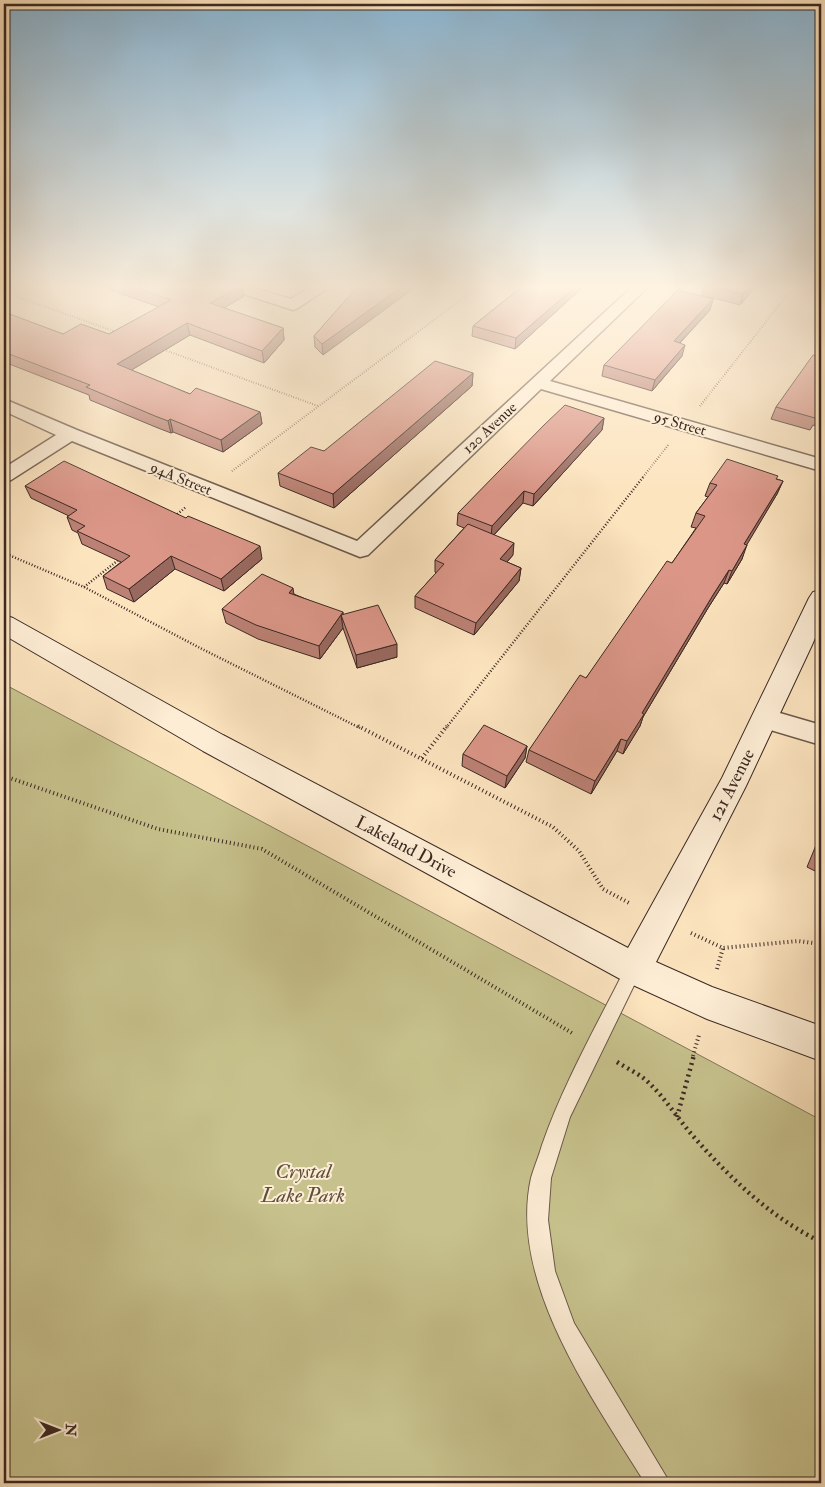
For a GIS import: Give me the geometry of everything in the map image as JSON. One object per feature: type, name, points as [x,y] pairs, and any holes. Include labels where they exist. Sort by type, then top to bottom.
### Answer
[{"type":"street","name":"120 Avenue","points":[[360,550],[567,355]]},
{"type":"street","name":"95 Street","points":[[538,383],[821,465]]},
{"type":"street","name":"94A Street","points":[[4,404],[70,434],[360,550]]},
{"type":"street","points":[[4,476],[70,434]]},
{"type":"street","name":"121 Avenue","points":[[634,969],[662,920],[766,719],[821,598]]},
{"type":"street","name":"Lakeland Drive","points":[[4,624],[213,743],[634,969],[707,1002],[821,1043]]},
{"type":"street","points":[[766,719],[821,735]]},
{"type":"lane","points":[[634,969],[559,1123],[541,1178],[538,1220],[546,1271],[566,1329],[597,1384],[658,1483]]},
{"type":"path","points":[[179,355],[319,406]]},
{"type":"path","points":[[169,520],[386,355]]},
{"type":"path","points":[[422,758],[739,355]]},
{"type":"path","points":[[4,553],[84,587],[202,649],[422,758],[553,828],[579,851],[603,889],[662,920],[723,948],[798,941],[821,944]]},
{"type":"path","points":[[84,587],[123,556]]},
{"type":"path","points":[[4,776],[158,829],[262,849],[596,1048],[651,1084],[677,1118],[725,1171],[768,1208],[821,1242]]},
{"type":"green space","name":"Crystal Lake Park","points":[[4,684],[821,1120],[821,1483],[4,1483]]},
{"type":"building","points":[[13,355],[132,355],[117,364],[190,394],[196,388],[260,412],[221,440],[170,419],[168,421],[155,416],[86,387],[90,385]]},
{"type":"building","points":[[613,355],[676,355],[655,380],[604,365]]},
{"type":"building","points":[[813,355],[821,357],[821,414],[818,413],[815,418],[776,407]]},
{"type":"building","points":[[435,361],[473,373],[333,494],[278,473],[311,447],[324,451]]},
{"type":"building","points":[[565,405],[604,418],[534,494],[524,491],[492,526],[458,513],[544,425]]},
{"type":"building","points":[[727,459],[778,476],[776,479],[783,481],[744,544],[747,545],[732,571],[729,570],[713,595],[627,741],[621,739],[595,781],[529,750],[580,675],[586,678],[667,561],[672,563],[705,516],[696,513],[717,485],[710,483]]},
{"type":"building","points":[[64,461],[186,518],[188,516],[260,546],[221,579],[171,556],[129,589],[103,576],[130,556],[77,531],[85,526],[67,517],[77,510],[25,486]]},
{"type":"building","points":[[468,524],[514,543],[500,559],[521,568],[476,623],[415,596],[444,564],[435,560]]},
{"type":"building","points":[[262,574],[293,588],[289,593],[343,612],[319,646],[256,625],[222,609]]},
{"type":"building","points":[[378,605],[397,644],[356,655],[341,615]]},
{"type":"building","points":[[484,725],[527,746],[507,776],[463,754]]},
{"type":"building","points":[[821,841],[821,858],[815,855]]}]
